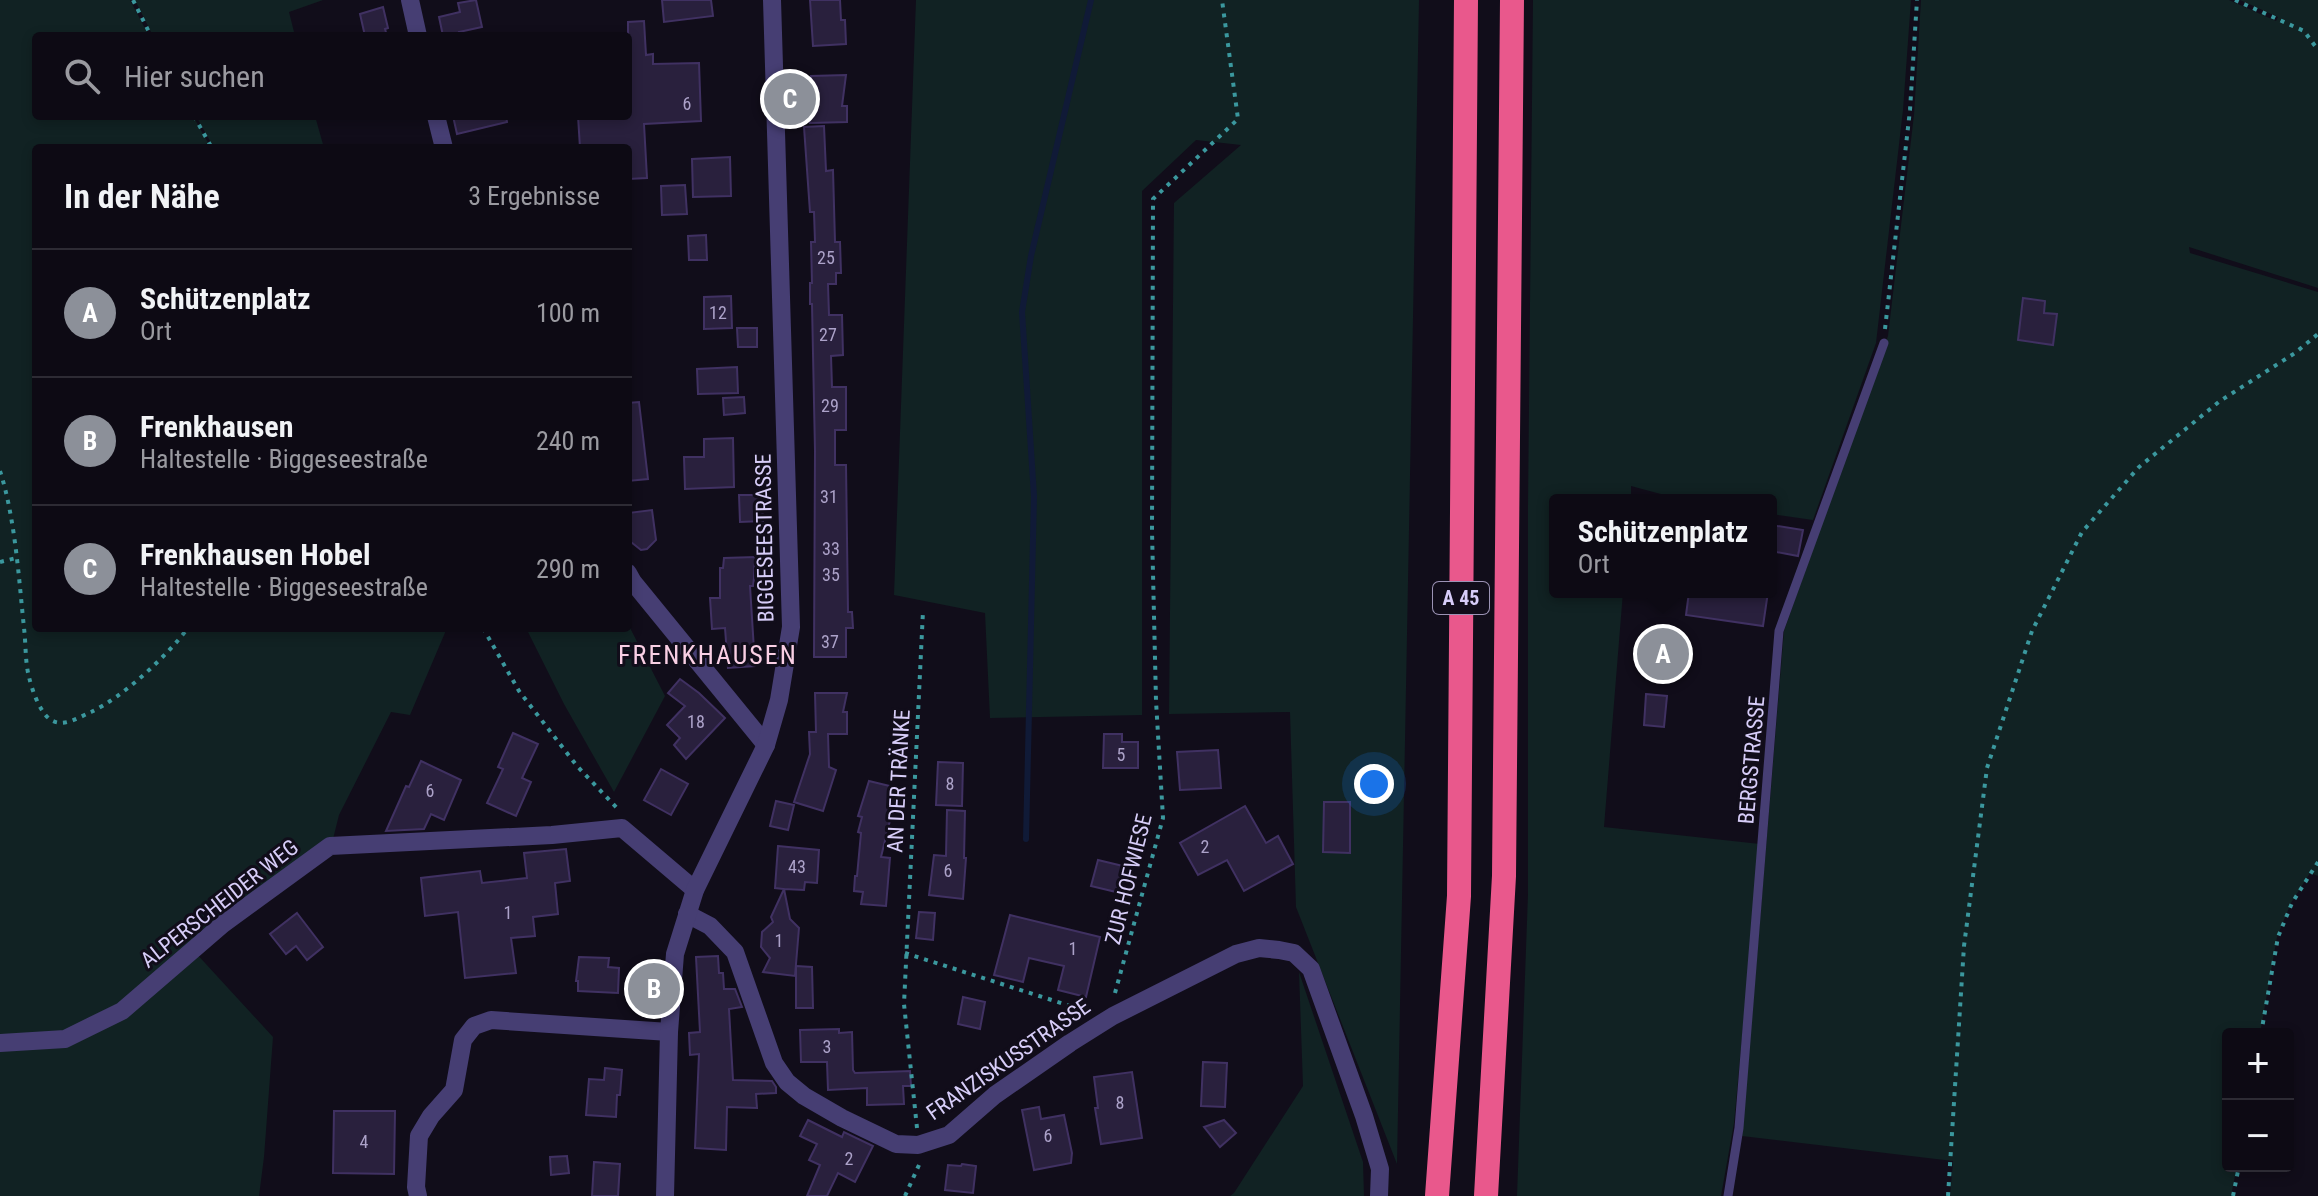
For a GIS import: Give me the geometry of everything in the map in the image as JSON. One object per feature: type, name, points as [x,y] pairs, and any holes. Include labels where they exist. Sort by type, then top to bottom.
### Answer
[{"type":"highway","name":"A 45","points":[[1437,1196],[1459,896],[1466,0]]},
{"type":"highway","name":"A 45","points":[[1486,1196],[1504,876],[1512,0]]},
{"type":"street","points":[[410,0],[417,32]]},
{"type":"street","name":"BIGGESEESTRASSE","points":[[665,1196],[669,1032],[675,954],[695,890],[766,745],[779,700],[791,627],[772,0]]},
{"type":"street","points":[[437,120],[443,144]]},
{"type":"street","points":[[632,578],[766,745]]},
{"type":"street","points":[[622,828],[695,890]]},
{"type":"street","name":"ALPERSCHEIDER WEG","points":[[0,1043],[65,1039],[122,1011],[223,924],[330,846],[552,835],[622,828]]},
{"type":"street","name":"FRANZISKUSSTRASSE","points":[[687,914],[710,926],[735,952],[774,1063],[787,1082],[804,1096],[842,1118],[896,1144],[918,1145],[949,1135],[995,1095],[1111,1018],[1236,954],[1259,948],[1294,953],[1311,969],[1364,1116],[1380,1169],[1379,1196]]},
{"type":"street","points":[[418,1196],[419,1136],[431,1116],[454,1090],[463,1040],[474,1026],[491,1020],[669,1032]]},
{"type":"lane","name":"BERGSTRASSE","points":[[1728,1196],[1739,1128],[1779,631],[1884,343]]},
{"type":"path","points":[[133,0],[149,32]]},
{"type":"path","name":"ZUR HOFWIESE","points":[[1111,1018],[1115,990],[1163,818],[1156,701],[1152,531],[1153,199],[1238,119],[1222,0]]},
{"type":"path","points":[[1884,343],[1910,110],[1917,0]]},
{"type":"path","points":[[2235,0],[2304,31],[2318,50]]},
{"type":"path","points":[[196,120],[210,144]]},
{"type":"path","points":[[1948,1196],[1964,946],[1987,768],[2032,631],[2082,532],[2139,467],[2220,401],[2295,353],[2318,334]]},
{"type":"path","points":[[0,471],[16,558],[29,677],[43,712],[52,721],[65,723],[103,706],[138,679],[185,632]]},
{"type":"path","points":[[0,562],[16,558]]},
{"type":"path","name":"AN DER TRÄNKE","points":[[905,1196],[919,1165],[904,1004],[923,611]]},
{"type":"path","points":[[485,632],[519,691],[577,766],[621,812],[622,828]]},
{"type":"path","points":[[2262,1028],[2278,937],[2292,903],[2318,862]]},
{"type":"path","points":[[905,953],[1111,1018]]},
{"type":"path","points":[[2233,1196],[2238,1172]]},
{"type":"shaded area","points":[[0,0],[130,0],[147,32],[32,32],[32,120],[195,120],[209,144],[32,144],[32,632],[445,632],[410,715],[391,712],[339,815],[332,843],[120,1008],[66,1035],[0,1039]]},
{"type":"shaded area","points":[[135,0],[323,0],[289,12],[294,32],[151,32]]},
{"type":"shaded area","points":[[916,0],[1419,0],[1397,1164],[1296,907],[1290,712],[1169,714],[1174,203],[1241,145],[1196,140],[1142,191],[1142,715],[990,718],[985,613],[894,595]]},
{"type":"shaded area","points":[[1533,0],[1911,0],[1903,110],[1876,343],[1813,520],[1777,515],[1777,494],[1661,494],[1631,486],[1631,494],[1549,494],[1549,598],[1623,598],[1604,827],[1760,844],[1734,1123],[1721,1196],[1517,1196],[1528,894]]},
{"type":"shaded area","points":[[1921,0],[2229,0],[2276,21],[2278,17],[2240,0],[2318,0],[2318,288],[2189,247],[2190,253],[2318,292],[2318,876],[2310,873],[2291,903],[2277,937],[2261,1028],[2222,1028],[2222,1172],[2236,1172],[2231,1196],[1950,1196],[1953,1161],[1742,1136],[1784,631],[1888,336],[1914,115]]},
{"type":"shaded area","points":[[198,120],[316,120],[323,144],[212,144]]},
{"type":"shaded area","points":[[528,632],[632,632],[665,696],[614,792]]},
{"type":"shaded area","points":[[194,951],[273,1037],[259,1196],[0,1196],[0,1046],[66,1043]]},
{"type":"shaded area","points":[[1299,972],[1363,1162],[1364,1196],[1230,1196],[1303,1086]]},
{"type":"building","points":[[476,0],[482,27],[442,32],[439,17],[460,12],[458,3]]},
{"type":"building","points":[[662,0],[711,0],[713,16],[664,22]]},
{"type":"building","points":[[810,0],[840,0],[846,44],[813,46]]},
{"type":"building","points":[[383,7],[388,28],[386,32],[364,32],[360,14]]},
{"type":"building","points":[[644,21],[646,55],[653,54],[653,64],[699,63],[701,121],[644,124],[647,178],[632,179],[632,144],[580,144],[578,120],[632,120],[632,32],[628,32],[628,22]]},
{"type":"building","points":[[846,75],[842,106],[847,106],[847,122],[810,123],[811,76]]},
{"type":"building","points":[[454,120],[507,120],[507,122],[457,134]]},
{"type":"building","points":[[824,126],[826,171],[833,170],[835,242],[840,242],[841,273],[836,273],[836,284],[828,284],[829,315],[842,315],[843,355],[831,356],[832,387],[846,387],[846,430],[835,430],[835,465],[846,465],[848,612],[852,612],[853,628],[846,628],[846,657],[814,657],[815,451],[810,283],[811,242],[815,242],[804,127]]},
{"type":"building","points":[[730,157],[731,196],[693,197],[692,159]]},
{"type":"building","points":[[685,185],[687,214],[662,215],[661,186]]},
{"type":"building","points":[[706,235],[707,260],[689,260],[688,236]]},
{"type":"building","points":[[731,296],[732,328],[704,329],[704,297]]},
{"type":"building","points":[[2023,298],[2045,301],[2044,313],[2057,314],[2053,345],[2018,340]]},
{"type":"building","points":[[737,328],[757,328],[757,347],[738,347]]},
{"type":"building","points":[[737,367],[738,393],[698,394],[697,369]]},
{"type":"building","points":[[744,397],[745,413],[724,415],[723,398]]},
{"type":"building","points":[[639,402],[648,479],[632,481],[632,403]]},
{"type":"building","points":[[733,438],[734,487],[685,489],[684,457],[704,457],[704,439]]},
{"type":"building","points":[[739,495],[762,495],[763,521],[740,522]]},
{"type":"building","points":[[652,510],[656,540],[647,549],[641,550],[632,543],[632,512]]},
{"type":"building","points":[[1777,526],[1803,530],[1798,556],[1777,552]]},
{"type":"building","points":[[755,557],[753,586],[750,586],[755,666],[728,668],[725,628],[712,629],[710,598],[720,598],[720,568],[723,568],[724,558]]},
{"type":"building","points":[[1688,598],[1767,598],[1763,626],[1686,615]]},
{"type":"building","points":[[680,679],[725,718],[686,759],[674,745],[680,738],[667,725],[685,706],[668,693]]},
{"type":"building","points":[[815,693],[847,693],[843,712],[847,712],[847,734],[828,734],[829,767],[836,770],[823,811],[794,802],[810,754],[809,732],[816,732]]},
{"type":"building","points":[[1646,694],[1667,696],[1664,727],[1644,725]]},
{"type":"building","points":[[513,733],[538,744],[522,778],[531,782],[516,816],[487,803],[503,769],[498,767]]},
{"type":"building","points":[[1104,734],[1122,734],[1122,742],[1138,742],[1138,768],[1103,768]]},
{"type":"building","points":[[1218,750],[1221,788],[1180,790],[1177,752]]},
{"type":"building","points":[[421,761],[461,780],[444,820],[431,814],[424,829],[386,831],[406,786],[409,787]]},
{"type":"building","points":[[938,762],[963,763],[962,806],[936,805]]},
{"type":"building","points":[[661,769],[688,784],[671,815],[644,800]]},
{"type":"building","points":[[869,781],[898,788],[881,857],[890,858],[886,906],[861,904],[863,892],[854,891],[862,817],[858,816]]},
{"type":"building","points":[[776,801],[794,805],[788,830],[770,826]]},
{"type":"building","points":[[1324,802],[1350,802],[1350,853],[1323,852]]},
{"type":"building","points":[[1245,806],[1266,843],[1278,836],[1293,864],[1244,891],[1227,860],[1198,875],[1180,843]]},
{"type":"building","points":[[947,810],[965,811],[963,899],[929,895],[934,855],[946,856]]},
{"type":"building","points":[[778,846],[819,850],[817,883],[805,882],[804,890],[775,888]]},
{"type":"building","points":[[566,849],[570,881],[555,883],[558,914],[533,917],[535,936],[511,938],[516,973],[465,978],[458,912],[425,916],[421,878],[480,871],[482,883],[527,878],[524,853]]},
{"type":"building","points":[[1098,860],[1123,866],[1116,892],[1091,886]]},
{"type":"building","points":[[784,889],[790,919],[799,928],[795,976],[763,972],[770,958],[761,947],[762,932],[773,922],[771,917]]},
{"type":"building","points":[[919,912],[935,913],[933,940],[916,938]]},
{"type":"building","points":[[297,913],[323,947],[307,960],[296,946],[286,954],[270,934]]},
{"type":"building","points":[[1010,915],[1100,937],[1086,997],[1058,990],[1064,966],[1029,958],[1023,982],[994,975]]},
{"type":"building","points":[[718,956],[724,989],[735,989],[742,1007],[729,1009],[733,1080],[772,1081],[776,1087],[776,1093],[756,1094],[757,1108],[727,1107],[726,1150],[695,1148],[699,1054],[690,1055],[689,1033],[700,1032],[696,957]]},
{"type":"building","points":[[579,957],[609,958],[608,967],[619,968],[618,993],[578,991]]},
{"type":"building","points":[[796,966],[812,967],[813,1008],[796,1008]]},
{"type":"building","points":[[963,997],[985,1002],[980,1029],[958,1024]]},
{"type":"building","points":[[839,1029],[839,1033],[852,1032],[855,1073],[910,1071],[911,1086],[903,1086],[904,1104],[867,1105],[867,1088],[828,1090],[827,1062],[801,1062],[800,1030]]},
{"type":"building","points":[[1203,1062],[1227,1063],[1225,1107],[1201,1106]]},
{"type":"building","points":[[605,1068],[622,1070],[616,1117],[586,1115],[589,1079],[604,1080]]},
{"type":"building","points":[[1132,1072],[1142,1138],[1101,1144],[1094,1077]]},
{"type":"building","points":[[1039,1107],[1041,1119],[1064,1115],[1072,1153],[1071,1163],[1034,1170],[1022,1110]]},
{"type":"building","points":[[334,1111],[395,1111],[394,1174],[333,1173]]},
{"type":"building","points":[[808,1120],[842,1137],[844,1132],[873,1146],[855,1182],[838,1173],[827,1196],[807,1196],[820,1165],[809,1160],[817,1144],[800,1136]]},
{"type":"building","points":[[1224,1120],[1236,1133],[1220,1147],[1204,1127]]},
{"type":"building","points":[[567,1156],[569,1173],[551,1175],[550,1157]]},
{"type":"building","points":[[594,1162],[620,1164],[618,1196],[592,1196]]},
{"type":"building","points":[[948,1165],[976,1166],[973,1193],[945,1190]]},
{"type":"waterway","points":[[1026,839],[1034,496],[1022,312],[1031,256],[1091,0]]},
{"type":"place","name":"Frenkhausen Hobel","points":[[790,99]]},
{"type":"place","name":"Schützenplatz","points":[[1663,654]]},
{"type":"place","name":"Frenkhausen","points":[[654,989]]},
{"type":"district","name":"FRENKHAUSEN","points":[[708,655]]}]
